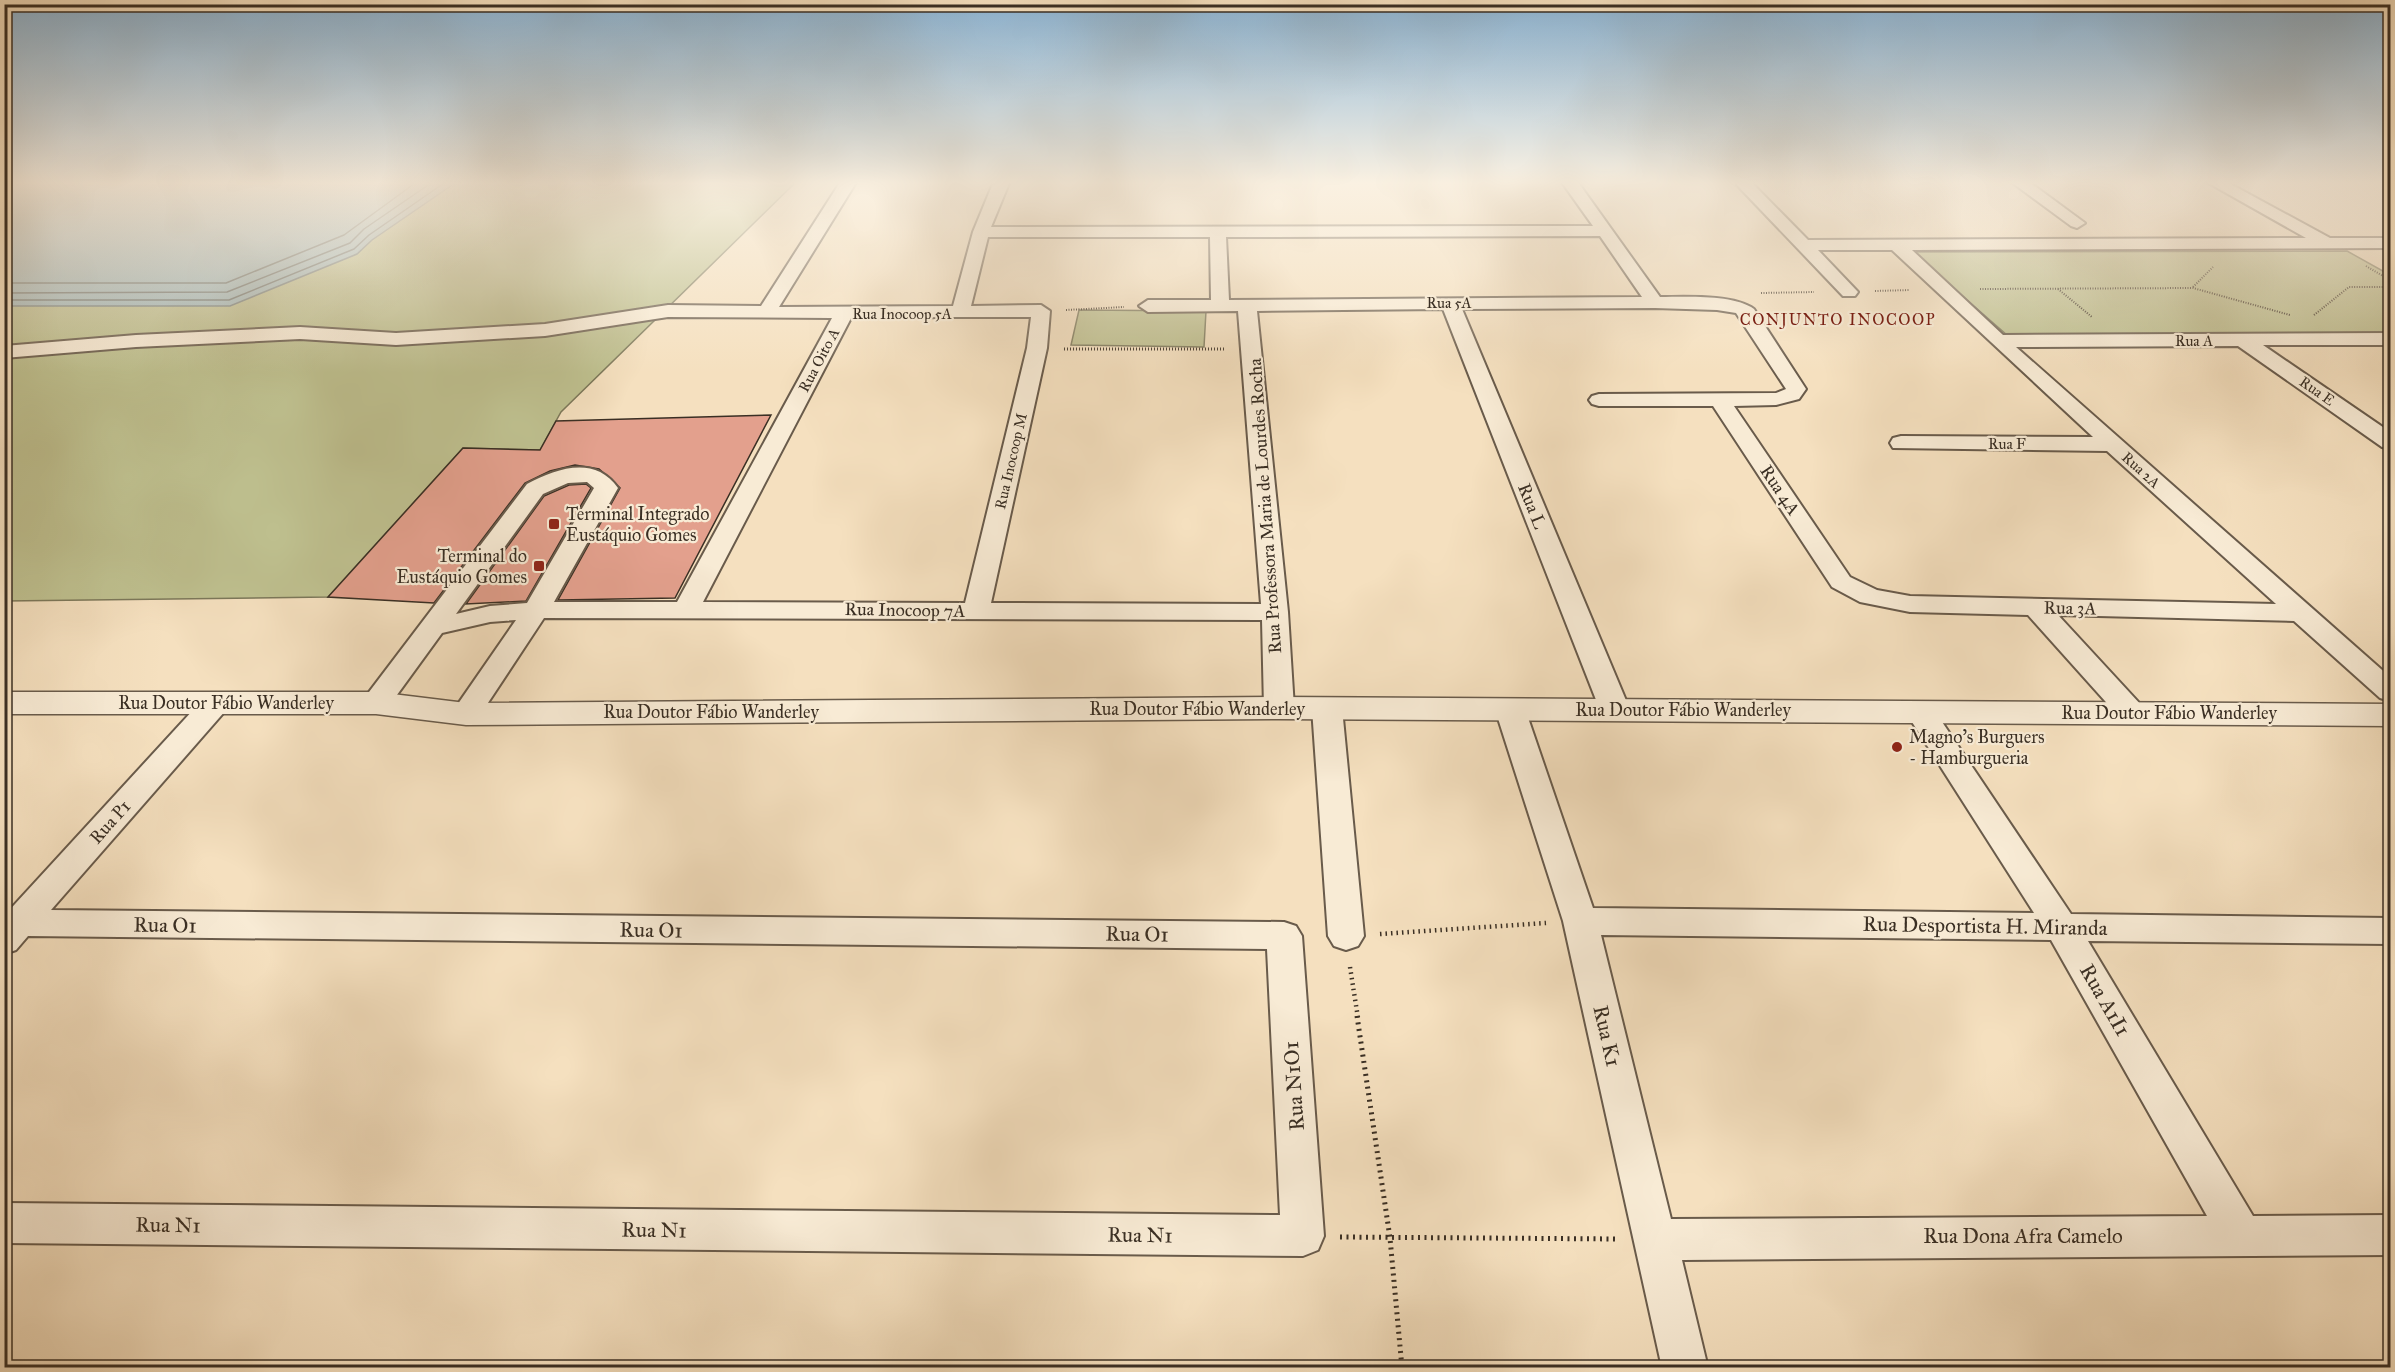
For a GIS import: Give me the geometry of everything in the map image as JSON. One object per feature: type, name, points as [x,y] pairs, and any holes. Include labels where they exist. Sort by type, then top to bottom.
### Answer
[{"type":"street","points":[[769,312],[768,310],[809,245]]},
{"type":"street","points":[[978,245],[960,313],[1041,311]]},
{"type":"street","points":[[1218,245],[1220,305]]},
{"type":"street","points":[[1616,245],[1655,302]]},
{"type":"street","points":[[1801,245],[1849,292]]},
{"type":"street","name":"Rua 2A","points":[[1897,245],[1998,341],[2391,692]]},
{"type":"street","name":"Rua 5A","points":[[1148,306],[1655,302],[1726,304],[1747,313],[1793,381],[1796,389],[1792,395],[1776,399],[1719,399]]},
{"type":"street","name":"Rua L","points":[[1450,303],[1615,710]]},
{"type":"street","name":"Rua Professora Maria de Lourdes Rocha","points":[[1247,305],[1253,349],[1275,612],[1279,708]]},
{"type":"street","name":"Rua Oito A","points":[[4,352],[136,340],[300,333],[396,339],[545,330],[668,311],[844,314],[687,608]]},
{"type":"street","name":"Rua Inocoop M","points":[[976,611],[1037,348],[1041,311]]},
{"type":"street","name":"Rua Inocoop 5A","points":[[844,314],[960,313]]},
{"type":"street","name":"Rua A","points":[[1998,341],[2391,339]]},
{"type":"street","name":"Rua E","points":[[2244,341],[2391,442]]},
{"type":"street","points":[[1599,400],[1719,399]]},
{"type":"street","name":"Rua 4A","points":[[1719,399],[1841,582]]},
{"type":"street","name":"Rua F","points":[[1900,443],[2113,444]]},
{"type":"street","points":[[376,703],[534,489],[544,483],[572,475],[596,477],[604,482],[606,488],[603,494],[536,610],[466,714]]},
{"type":"street","name":"Rua 3A","points":[[1841,582],[1869,596],[1892,602],[2302,614]]},
{"type":"street","points":[[2036,607],[2132,713]]},
{"type":"street","name":"Rua Inocoop 7A","points":[[432,627],[490,614],[536,610],[687,608],[1275,612]]},
{"type":"street","name":"Rua P1","points":[[12,932],[216,703]]},
{"type":"street","name":"Rua Doutor Fábio Wanderley","points":[[4,704],[376,703],[466,714],[1327,708],[2391,715]]},
{"type":"street","points":[[1327,708],[1346,936]]},
{"type":"street","name":"Rua K1","points":[[1510,709],[1580,921],[1685,1368]]},
{"type":"street","name":"Rua A1I1","points":[[1920,711],[2062,928],[2241,1234]]},
{"type":"street","name":"Rua Desportista H. Miranda","points":[[1580,921],[2391,931]]},
{"type":"street","name":"Rua O1","points":[[12,932],[1284,936]]},
{"type":"street","name":"Rua N1O1","points":[[1284,936],[1303,1236]]},
{"type":"street","name":"Rua N1","points":[[4,1223],[1303,1236]]},
{"type":"street","name":"Rua Dona Afra Camelo","points":[[1656,1240],[2241,1234],[2391,1235]]},
{"type":"path","points":[[2308,320],[2349,287],[2391,287]]},
{"type":"path","points":[[1755,293],[2193,288],[2308,320],[2339,339]]},
{"type":"path","points":[[1041,311],[1148,306]]},
{"type":"path","points":[[1037,348],[1253,349]]},
{"type":"path","points":[[1402,1368],[1390,1238],[1346,936],[1580,921]]},
{"type":"path","points":[[1303,1236],[1656,1240]]},
{"type":"green space","points":[[4,245],[732,245],[561,412],[540,450],[463,448],[328,597],[5,601]]},
{"type":"green space","points":[[2347,251],[2390,275],[2390,335],[2007,335],[1912,252]]},
{"type":"green space","points":[[1079,310],[1206,311],[1204,347],[1071,345]]},
{"type":"water","points":[[5,245],[367,245],[357,254],[230,306],[5,306]]},
{"type":"building","name":"Terminal Integrado Eustáquio Gomes","points":[[771,415],[675,598],[558,600],[620,488],[599,469],[575,465],[550,471],[525,483],[434,603],[328,597],[463,448],[540,450],[556,421]]},
{"type":"building","points":[[586,484],[591,488],[526,601],[466,604],[544,496],[569,485]]},
{"type":"place","name":"Terminal Integrado Eustáquio Gomes","points":[[554,524]]},
{"type":"place","name":"Terminal do Eustáquio Gomes","points":[[539,566]]},
{"type":"place","name":"Magno's Burguers - Hamburgueria","points":[[1897,747]]},
{"type":"district","name":"CONJUNTO INOCOOP","points":[[1838,319]]}]
